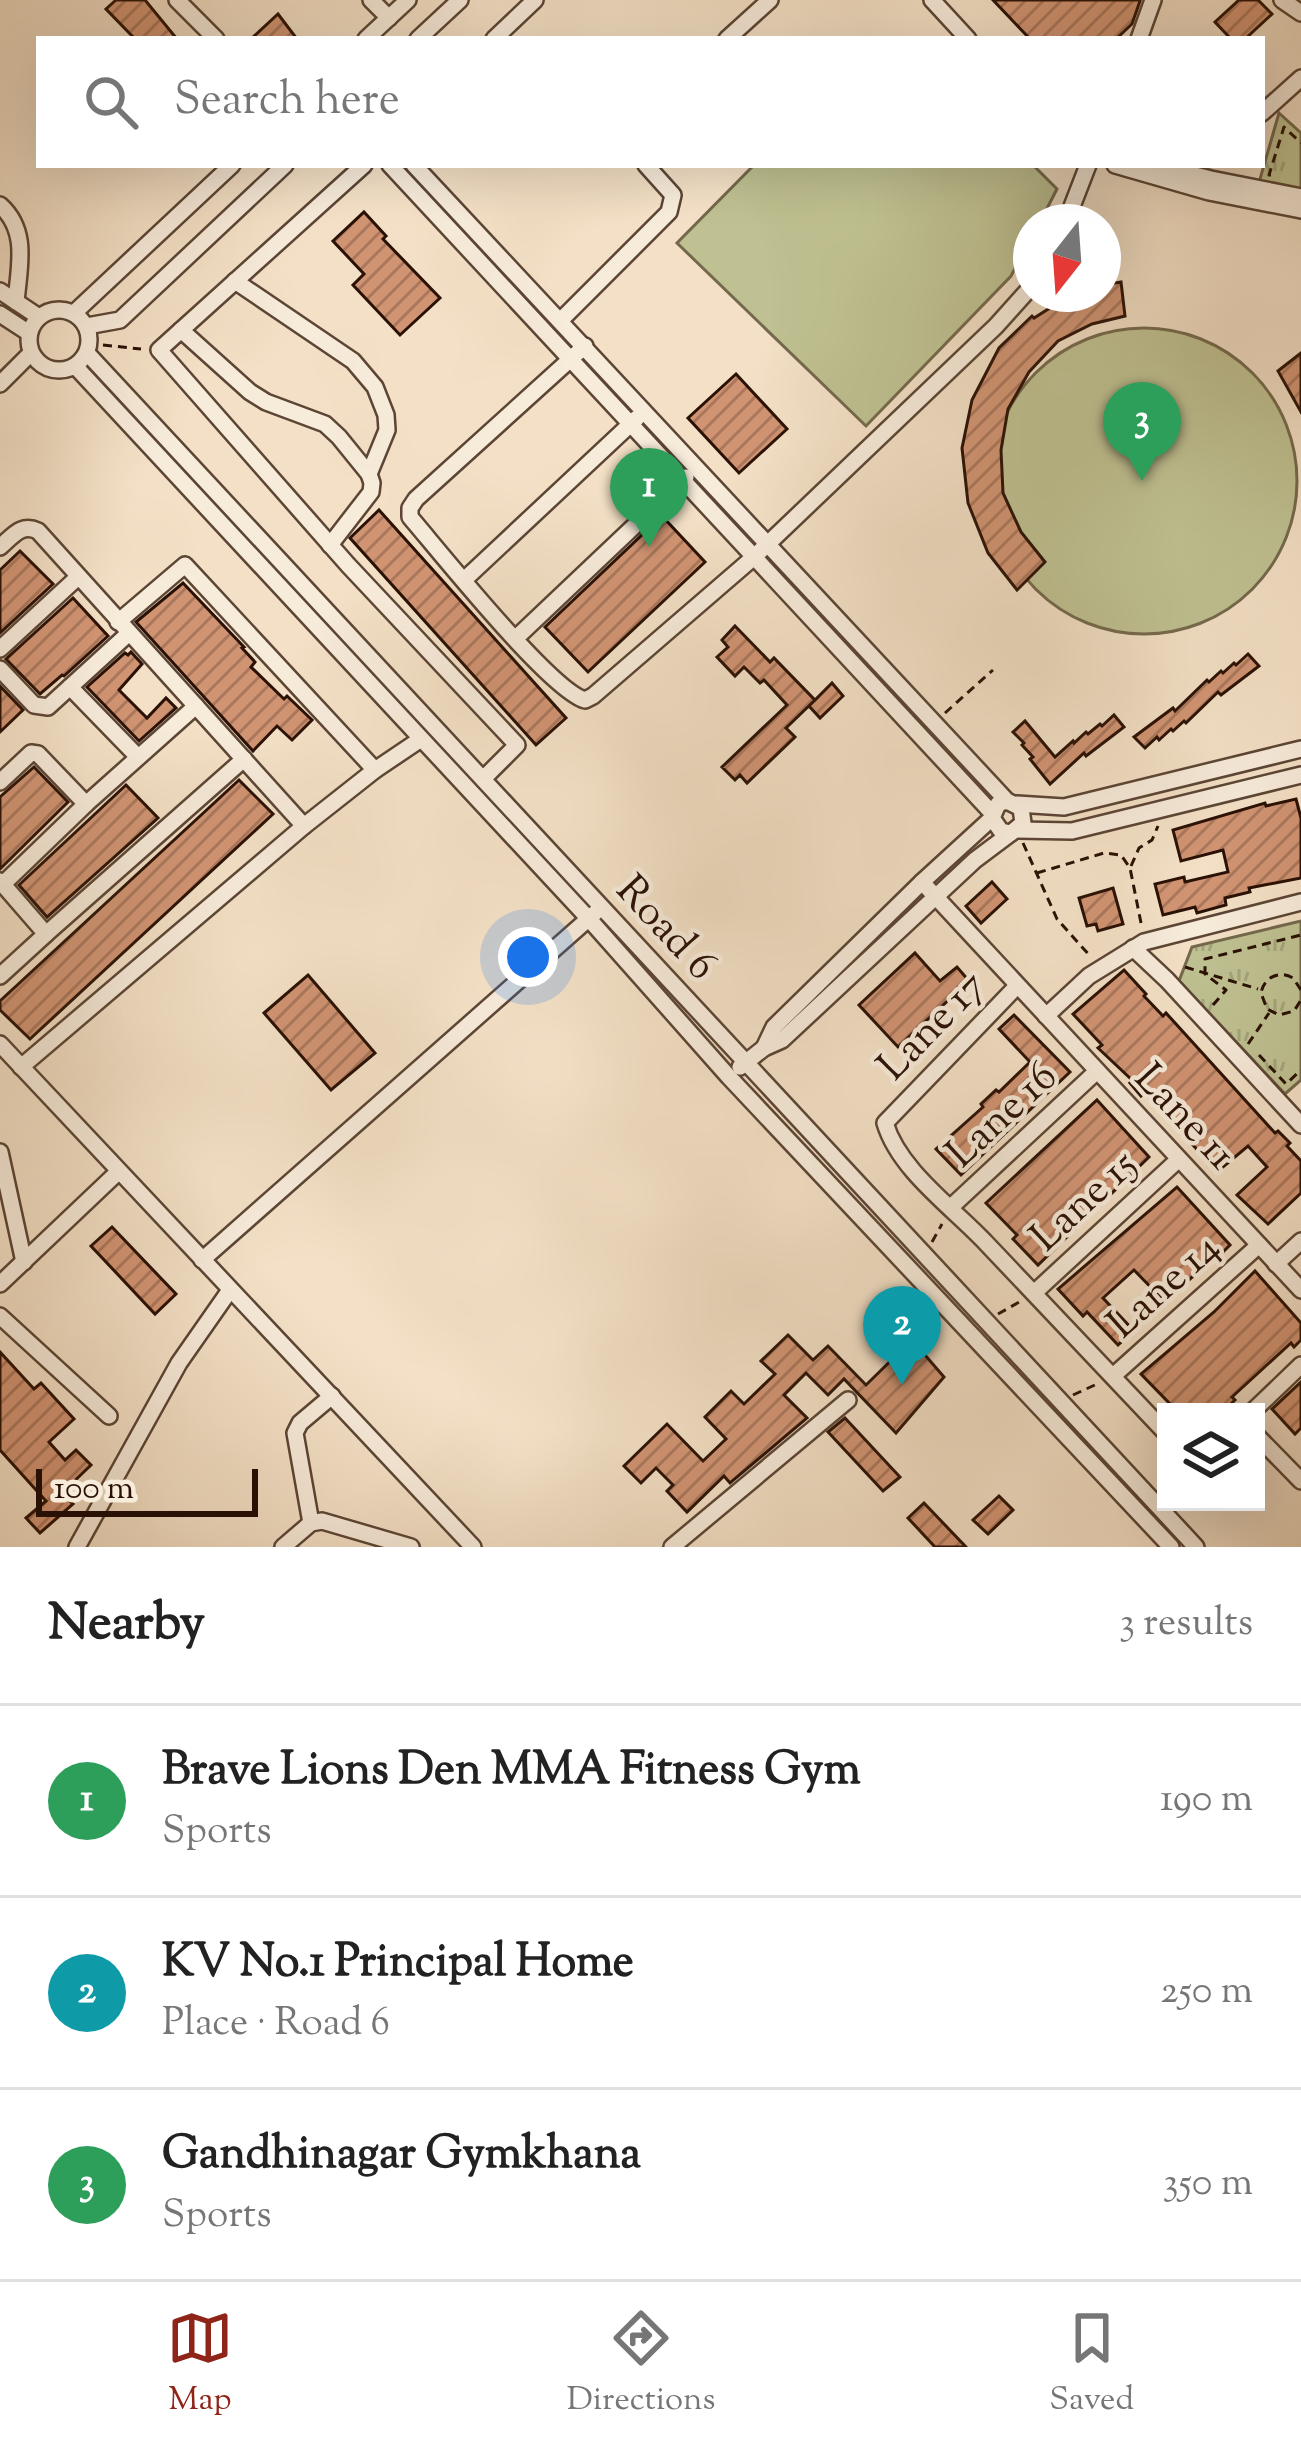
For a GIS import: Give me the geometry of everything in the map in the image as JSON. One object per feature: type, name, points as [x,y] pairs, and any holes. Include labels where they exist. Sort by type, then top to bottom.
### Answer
[{"type":"street","points":[[177,0],[213,36]]},
{"type":"street","points":[[371,0],[389,18]]},
{"type":"street","points":[[369,36],[408,0]]},
{"type":"street","points":[[421,36],[460,0]]},
{"type":"street","points":[[497,36],[535,0]]},
{"type":"street","points":[[730,36],[770,0]]},
{"type":"street","points":[[932,0],[965,36]]},
{"type":"street","points":[[1140,36],[1153,0]]},
{"type":"street","points":[[510,24],[522,36]]},
{"type":"street","points":[[1265,110],[1301,77]]},
{"type":"street","points":[[74,313],[229,168]]},
{"type":"street","points":[[87,326],[120,320],[282,168]]},
{"type":"street","points":[[361,168],[159,350],[330,545],[517,746],[483,779]]},
{"type":"street","points":[[395,168],[992,816],[996,828],[1072,831],[1301,775]]},
{"type":"street","points":[[417,168],[1024,818],[782,1040],[764,1048],[729,1077]]},
{"type":"street","points":[[561,320],[670,212],[673,195],[649,168]]},
{"type":"street","points":[[1073,204],[1087,168]]},
{"type":"street","points":[[1129,168],[1226,189],[1301,197]]},
{"type":"street","points":[[1164,168],[1301,210]]},
{"type":"street","points":[[1226,189],[1234,168]]},
{"type":"street","points":[[427,205],[440,193]]},
{"type":"street","points":[[0,205],[17,224],[21,239],[16,302]]},
{"type":"street","points":[[235,281],[365,372],[386,415],[387,430],[369,474]]},
{"type":"street","points":[[0,291],[39,317]]},
{"type":"street","points":[[585,346],[410,508],[410,517],[516,638],[561,686],[585,700],[754,556],[1013,307]]},
{"type":"street","points":[[56,310],[74,313],[87,326],[88,348],[75,366],[45,367],[32,352],[29,333],[39,317],[56,310]]},
{"type":"street","points":[[0,314],[29,333]]},
{"type":"street","points":[[181,330],[250,392],[325,424],[369,474],[371,492],[330,545]]},
{"type":"street","name":"Road 6","points":[[88,348],[1196,1547]]},
{"type":"street","points":[[0,384],[32,352]]},
{"type":"street","name":"Road 6","points":[[75,366],[589,919],[729,1077],[1171,1547]]},
{"type":"street","points":[[464,580],[645,411]]},
{"type":"street","points":[[516,638],[697,466]]},
{"type":"street","points":[[0,547],[21,528],[38,531],[304,826]]},
{"type":"street","points":[[0,669],[34,706],[48,706],[185,565],[375,770]]},
{"type":"street","points":[[0,649],[78,577]]},
{"type":"street","points":[[70,687],[138,757]]},
{"type":"street","points":[[46,934],[1,883],[196,706]]},
{"type":"street","points":[[21,1067],[304,826],[421,739]]},
{"type":"street","points":[[764,1048],[774,1028],[992,816],[998,804],[1064,807],[1301,749]]},
{"type":"street","points":[[2,776],[31,753],[38,754],[86,804]]},
{"type":"street","points":[[0,976],[244,759]]},
{"type":"street","points":[[1156,784],[1163,808]]},
{"type":"street","name":"Lane 11","points":[[922,882],[1301,1290]]},
{"type":"street","points":[[1046,1016],[1089,976],[1139,945],[1301,902]]},
{"type":"street","points":[[202,1260],[602,907]]},
{"type":"street","points":[[1139,945],[1301,1125]]},
{"type":"street","name":"Lane 17","points":[[952,1207],[905,1164],[890,1142],[885,1123],[1017,986]]},
{"type":"street","points":[[0,1044],[473,1547]]},
{"type":"street","name":"Lane 16","points":[[952,1207],[1097,1071]]},
{"type":"street","points":[[1286,1109],[1301,1096]]},
{"type":"street","points":[[0,1152],[24,1262]]},
{"type":"street","name":"Lane 15","points":[[1034,1293],[1179,1159]]},
{"type":"street","points":[[0,1284],[118,1172]]},
{"type":"street","points":[[952,1207],[1157,1423]]},
{"type":"street","points":[[1276,1264],[1301,1241]]},
{"type":"street","name":"Lane 14","points":[[1113,1376],[1259,1245]]},
{"type":"street","points":[[77,1547],[179,1363],[230,1290]]},
{"type":"street","points":[[0,1316],[109,1416]]},
{"type":"street","points":[[1261,1403],[1301,1365]]},
{"type":"street","points":[[311,1523],[295,1433],[332,1396]]},
{"type":"street","points":[[672,1547],[848,1400]]},
{"type":"street","points":[[1265,1444],[1301,1480]]},
{"type":"street","points":[[283,1547],[311,1523],[322,1521],[411,1547]]},
{"type":"path","points":[[1285,178],[1269,175],[1284,127],[1301,143]]},
{"type":"path","points":[[88,348],[159,350]]},
{"type":"path","points":[[935,723],[993,670]]},
{"type":"path","points":[[1130,868],[1139,848],[1152,840],[1163,808]]},
{"type":"path","points":[[1015,831],[1057,920],[1101,968]]},
{"type":"path","points":[[1036,873],[1104,853],[1121,855],[1130,868],[1139,945]]},
{"type":"path","points":[[1212,1006],[1226,990],[1205,974],[1204,959],[1301,935]]},
{"type":"path","points":[[1293,978],[1301,967]]},
{"type":"path","points":[[1184,968],[1261,990]]},
{"type":"path","points":[[1301,990],[1293,978],[1276,975],[1261,990],[1270,1012],[1286,1015],[1301,1001]]},
{"type":"path","points":[[1270,1012],[1248,1044],[1286,1084],[1301,1070]]},
{"type":"path","points":[[925,1255],[952,1207]]},
{"type":"path","points":[[986,1321],[1034,1293]]},
{"type":"path","points":[[1061,1401],[1113,1376]]},
{"type":"green space","points":[[1279,113],[1301,133],[1301,193],[1258,186]]},
{"type":"green space","points":[[751,168],[1036,168],[1057,189],[1049,204],[1013,204],[1011,276],[866,426],[677,243]]},
{"type":"green space","points":[[1144,328],[1203,340],[1252,373],[1285,422],[1297,481],[1285,540],[1252,589],[1203,622],[1144,634],[1085,622],[1036,589],[1003,540],[991,481],[1003,422],[1036,373],[1085,340]]},
{"type":"green space","points":[[1301,921],[1301,1080],[1285,1094],[1179,981],[1192,947]]},
{"type":"building","points":[[116,0],[145,0],[175,36],[132,36],[106,9]]},
{"type":"building","points":[[993,0],[1140,1],[1132,24],[1119,36],[1027,36]]},
{"type":"building","points":[[1239,0],[1258,0],[1272,14],[1248,36],[1228,36],[1215,22]]},
{"type":"building","points":[[278,14],[295,36],[254,36]]},
{"type":"building","points":[[364,212],[386,236],[383,239],[440,298],[400,335],[353,285],[364,274],[333,241]]},
{"type":"building","points":[[1121,282],[1125,316],[1092,324],[1058,341],[1029,372],[1008,409],[1001,450],[1003,493],[1021,532],[1045,562],[1017,590],[988,553],[968,503],[962,448],[972,400],[999,348],[1044,312],[1121,312]]},
{"type":"building","points":[[1301,353],[1301,412],[1278,371]]},
{"type":"building","points":[[736,374],[787,429],[739,473],[688,418]]},
{"type":"building","points":[[379,510],[566,718],[536,745],[350,538]]},
{"type":"building","points":[[662,516],[705,562],[588,672],[545,627]]},
{"type":"building","points":[[20,551],[53,584],[0,633],[0,570]]},
{"type":"building","points":[[183,583],[244,647],[255,662],[251,667],[312,720],[292,740],[277,726],[253,751],[136,622]]},
{"type":"building","points":[[73,598],[108,636],[40,694],[6,659]]},
{"type":"building","points":[[735,626],[815,700],[832,683],[843,696],[820,718],[809,706],[814,701],[786,728],[795,737],[747,783],[740,775],[735,780],[722,767],[787,705],[764,680],[760,683],[744,667],[735,676],[717,657],[728,647],[722,640]]},
{"type":"building","points":[[131,652],[142,664],[119,690],[147,718],[166,698],[176,708],[139,741],[87,687]]},
{"type":"building","points":[[1248,654],[1259,666],[1221,695],[1218,692],[1186,723],[1145,748],[1134,737],[1173,708],[1175,711],[1207,680]]},
{"type":"building","points":[[0,686],[23,710],[0,732]]},
{"type":"building","points":[[1114,715],[1124,727],[1086,756],[1084,753],[1050,784],[1013,732],[1025,721],[1055,757]]},
{"type":"building","points":[[34,767],[68,802],[0,869],[0,797]]},
{"type":"building","points":[[239,780],[273,814],[30,1039],[0,1010],[0,1001]]},
{"type":"building","points":[[126,785],[158,818],[47,917],[19,885]]},
{"type":"building","points":[[1296,799],[1301,818],[1301,878],[1249,888],[1250,892],[1225,898],[1226,905],[1197,913],[1195,907],[1163,915],[1155,884],[1228,872],[1223,850],[1181,861],[1173,830],[1265,803]]},
{"type":"building","points":[[992,882],[1007,899],[981,923],[966,906]]},
{"type":"building","points":[[1113,888],[1123,924],[1098,931],[1096,924],[1087,926],[1079,898]]},
{"type":"building","points":[[915,953],[940,981],[957,967],[969,981],[898,1047],[859,1005]]},
{"type":"building","points":[[1124,970],[1275,1133],[1290,1143],[1287,1146],[1301,1161],[1301,1193],[1268,1224],[1237,1195],[1267,1167],[1248,1146],[1217,1172],[1159,1107],[1144,1093],[1141,1096],[1073,1014]]},
{"type":"building","points":[[308,975],[375,1053],[331,1090],[264,1013]]},
{"type":"building","points":[[1014,1015],[1070,1072],[961,1175],[936,1149],[1030,1062],[999,1029]]},
{"type":"building","points":[[1097,1100],[1149,1157],[1038,1265],[986,1203]]},
{"type":"building","points":[[1177,1187],[1230,1245],[1165,1302],[1134,1270],[1103,1298],[1134,1331],[1118,1345],[1058,1289]]},
{"type":"building","points":[[112,1227],[176,1294],[155,1314],[91,1246]]},
{"type":"building","points":[[1255,1271],[1301,1323],[1301,1340],[1294,1347],[1291,1343],[1232,1397],[1232,1403],[1169,1403],[1141,1374]]},
{"type":"building","points":[[788,1335],[813,1360],[828,1346],[866,1385],[912,1340],[944,1377],[896,1433],[844,1379],[828,1395],[806,1373],[784,1395],[807,1418],[730,1483],[724,1476],[687,1512],[667,1491],[673,1485],[656,1468],[641,1483],[624,1466],[667,1424],[703,1461],[726,1439],[705,1417],[731,1391],[744,1404],[775,1374],[761,1361]]},
{"type":"building","points":[[0,1352],[34,1389],[41,1383],[74,1419],[49,1442],[65,1460],[76,1450],[91,1465],[62,1493],[73,1504],[40,1533],[26,1518],[46,1501],[0,1450]]},
{"type":"building","points":[[1301,1382],[1301,1428],[1295,1434],[1272,1409]]},
{"type":"building","points":[[845,1418],[900,1477],[883,1491],[828,1432]]},
{"type":"building","points":[[999,1496],[1013,1510],[988,1534],[973,1520]]},
{"type":"building","points":[[924,1503],[966,1547],[935,1547],[908,1518]]},
{"type":"place","name":"Gandhinagar Gymkhana","points":[[1142,481]]},
{"type":"place","name":"Brave Lions Den MMA Fitness Gym","points":[[649,547]]},
{"type":"place","name":"KV No.1 Principal Home","points":[[902,1385]]}]
